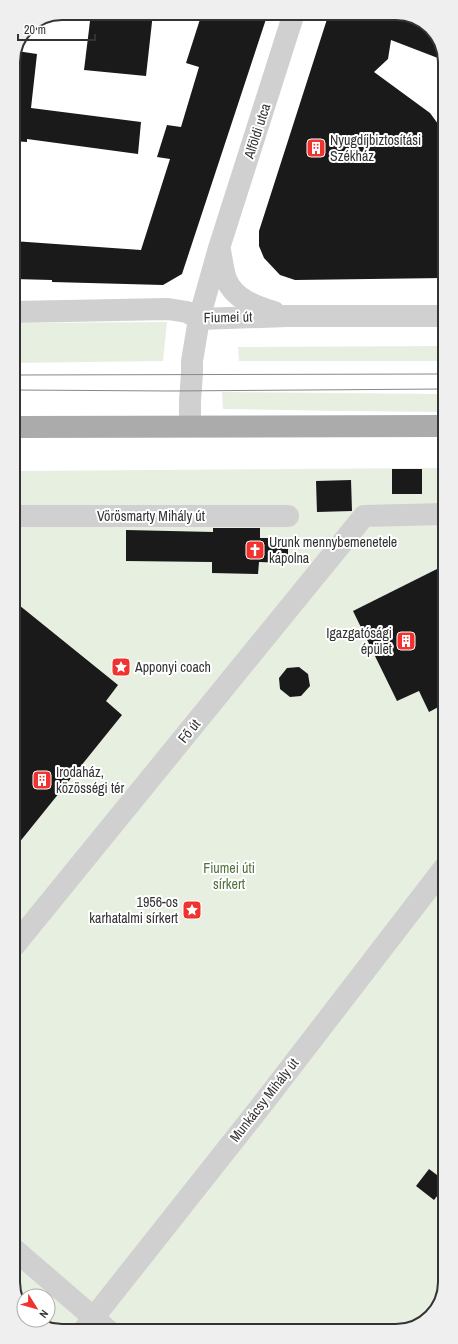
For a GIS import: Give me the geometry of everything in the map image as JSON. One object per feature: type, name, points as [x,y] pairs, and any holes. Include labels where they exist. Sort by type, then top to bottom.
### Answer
[{"type":"main road","points":[[20,426],[438,426]]},
{"type":"street","name":"Alföldi utca","points":[[190,426],[192,361],[199,319],[219,248],[292,20]]},
{"type":"street","points":[[219,248],[226,279],[234,291],[244,300],[260,308],[287,316]]},
{"type":"street","name":"Fiumei út","points":[[20,312],[168,309],[187,312],[199,319],[287,316],[438,316]]},
{"type":"street","name":"Fő út","points":[[20,939],[364,516],[438,514]]},
{"type":"street","name":"Vörösmarty Mihály út","points":[[20,516],[288,516]]},
{"type":"street","name":"Munkácsy Mihály út","points":[[97,1324],[256,1112],[438,876]]},
{"type":"street","points":[[20,1255],[93,1324]]},
{"type":"green space","points":[[167,322],[163,361],[20,363],[20,323]]},
{"type":"green space","points":[[438,346],[438,361],[239,361],[238,347]]},
{"type":"green space","points":[[222,392],[438,394],[438,412],[223,409]]},
{"type":"green space","name":"Fiumei úti sírkert","points":[[438,468],[438,1282],[436,1296],[426,1312],[415,1320],[402,1324],[59,1324],[56,1323],[56,1288],[20,1288],[20,471]]},
{"type":"building","points":[[90,20],[152,20],[146,76],[84,70]]},
{"type":"building","points":[[200,20],[266,20],[182,274],[163,285],[52,282],[52,280],[20,279],[20,241],[141,250],[170,159],[157,157],[167,125],[181,127],[199,67],[186,63]]},
{"type":"building","name":"Nyugdíjbiztosítási Székház","points":[[327,20],[399,20],[412,23],[424,30],[435,46],[438,58],[391,40],[388,59],[374,72],[430,113],[438,124],[438,278],[295,280],[280,275],[264,258],[259,246],[259,231]]},
{"type":"building","points":[[22,52],[37,54],[31,108],[141,122],[138,154],[27,139],[27,142],[20,142],[20,62]]},
{"type":"building","points":[[392,469],[422,469],[422,494],[392,494]]},
{"type":"building","points":[[351,480],[352,511],[317,512],[316,481]]},
{"type":"building","points":[[213,528],[260,528],[260,538],[288,538],[288,563],[259,562],[258,574],[212,573],[212,562],[126,561],[126,530],[213,532]]},
{"type":"building","name":"Igazgatósági épület","points":[[437,569],[438,707],[429,712],[419,691],[397,701],[353,611]]},
{"type":"building","name":"Irodaház, közösségi tér","points":[[20,606],[118,685],[106,701],[122,715],[20,842]]},
{"type":"building","points":[[299,667],[308,674],[310,686],[301,696],[290,697],[280,689],[279,678],[287,668]]},
{"type":"building","points":[[429,1169],[438,1176],[438,1195],[434,1200],[416,1186]]},
{"type":"tram line","points":[[20,375],[438,374]]},
{"type":"tram line","points":[[20,390],[170,391],[438,389]]},
{"type":"place","name":"Nyugdíjbiztosítási Székház","points":[[316,148]]},
{"type":"place","name":"Urunk mennybemenetele kápolna","points":[[255,550]]},
{"type":"place","name":"Igazgatósági épület","points":[[406,641]]},
{"type":"place","name":"Apponyi coach","points":[[121,667]]},
{"type":"place","name":"Irodaház, közösségi tér","points":[[42,780]]},
{"type":"place","name":"1956-os karhatalmi sírkert","points":[[192,910]]}]
